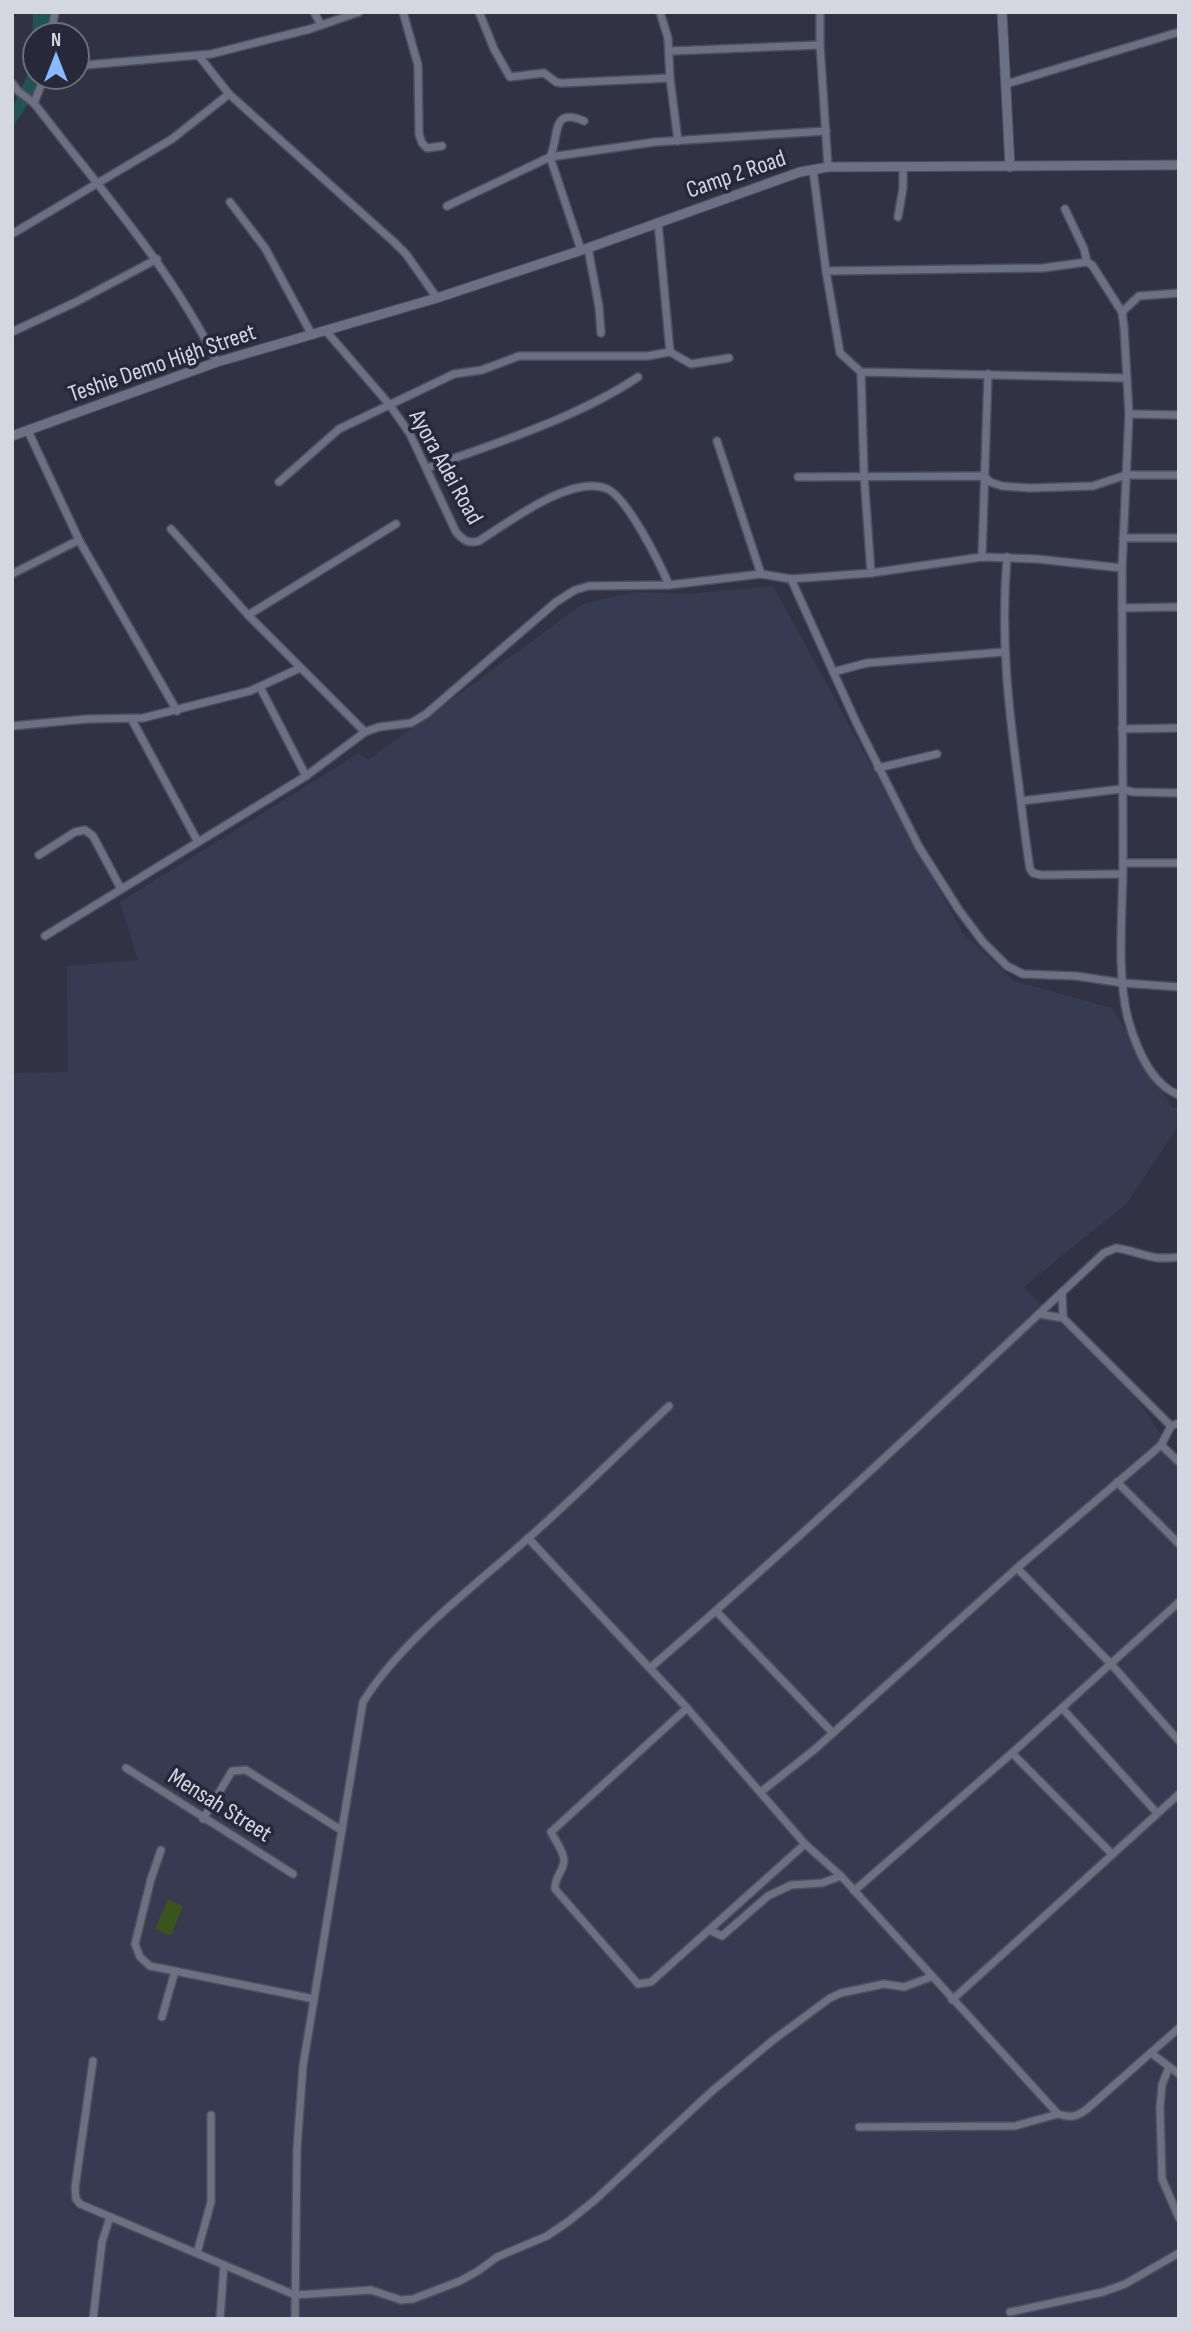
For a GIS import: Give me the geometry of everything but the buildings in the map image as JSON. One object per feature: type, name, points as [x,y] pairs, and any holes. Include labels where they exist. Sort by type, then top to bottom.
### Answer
[{"type":"street","points":[[314,12],[321,25]]},
{"type":"street","points":[[91,65],[199,56],[321,25],[359,12]]},
{"type":"street","points":[[403,12],[418,65],[419,134],[427,148],[442,146]]},
{"type":"street","points":[[479,12],[494,49],[510,76],[544,73],[561,83],[670,78]]},
{"type":"street","points":[[660,12],[670,51],[670,78],[678,141]]},
{"type":"street","points":[[820,12],[828,167]]},
{"type":"street","points":[[1002,12],[1010,167]]},
{"type":"street","points":[[1006,84],[1179,32]]},
{"type":"street","points":[[670,51],[820,45]]},
{"type":"street","points":[[199,56],[229,94],[406,254],[437,298]]},
{"type":"street","points":[[12,83],[34,103],[157,259],[205,337],[217,362]]},
{"type":"street","points":[[34,103],[39,91]]},
{"type":"street","points":[[12,234],[172,139],[229,94]]},
{"type":"street","points":[[584,121],[572,116],[565,117],[559,123],[556,145],[550,157],[585,249],[599,307],[601,333]]},
{"type":"street","points":[[447,206],[550,157],[642,143],[826,131]]},
{"type":"street","name":"Camp 2 Road","points":[[326,331],[585,249],[776,180],[828,167],[1179,165]]},
{"type":"street","points":[[898,217],[903,167]]},
{"type":"street","points":[[813,170],[840,354],[861,372],[1127,377]]},
{"type":"street","points":[[230,202],[269,255],[312,335]]},
{"type":"street","points":[[1065,209],[1084,248],[1087,262]]},
{"type":"street","points":[[658,222],[670,352]]},
{"type":"street","points":[[12,332],[157,259]]},
{"type":"street","points":[[826,271],[1043,268],[1087,262],[1093,265],[1122,312],[1129,414],[1122,568],[1123,983],[1128,1018],[1148,1067],[1167,1091],[1179,1096]]},
{"type":"street","points":[[1122,312],[1139,296],[1179,293]]},
{"type":"street","name":"Teshie Demo High Street","points":[[12,436],[217,362],[326,331]]},
{"type":"street","name":"Ayora Adei Road","points":[[326,331],[389,404],[410,434],[456,532],[465,541],[479,541],[531,508],[575,488],[605,488],[614,493],[649,542],[669,585]]},
{"type":"street","points":[[279,482],[339,429],[454,374],[482,370],[519,356],[647,356],[670,352],[691,364],[729,358]]},
{"type":"street","points":[[861,372],[864,475],[871,573]]},
{"type":"street","points":[[982,557],[988,374]]},
{"type":"street","points":[[427,468],[526,431],[617,391],[638,377]]},
{"type":"street","points":[[1129,414],[1179,415]]},
{"type":"street","points":[[28,430],[79,540],[177,711]]},
{"type":"street","points":[[717,442],[761,574]]},
{"type":"street","points":[[798,477],[984,477],[1002,486],[1030,488],[1093,486],[1126,475],[1179,475]]},
{"type":"street","points":[[248,615],[396,524]]},
{"type":"street","points":[[171,529],[248,615],[365,732]]},
{"type":"street","points":[[1123,538],[1179,537]]},
{"type":"street","points":[[12,574],[79,540]]},
{"type":"street","points":[[46,936],[306,776],[365,732],[379,727],[411,723],[426,714],[533,620],[575,590],[589,586],[669,585],[761,574],[791,579],[871,573],[982,557],[1122,568]]},
{"type":"street","points":[[1007,557],[1003,601],[1003,652],[1026,845],[1033,873],[1122,874]]},
{"type":"street","points":[[791,579],[878,768],[919,847],[983,942],[1007,967],[1023,974],[1076,976],[1179,987]]},
{"type":"street","points":[[1122,608],[1179,607]]},
{"type":"street","points":[[833,671],[867,663],[1003,652]]},
{"type":"street","points":[[12,726],[87,719],[132,720],[177,711],[260,687],[300,668]]},
{"type":"street","points":[[260,687],[306,776]]},
{"type":"street","points":[[132,720],[198,842]]},
{"type":"street","points":[[1122,729],[1179,728]]},
{"type":"street","points":[[878,768],[937,754]]},
{"type":"street","points":[[1021,801],[1121,789],[1133,792],[1179,793]]},
{"type":"street","points":[[39,855],[75,832],[85,830],[93,836],[121,889]]},
{"type":"street","points":[[1123,863],[1179,863]]},
{"type":"street","points":[[650,1668],[716,1611],[1104,1253],[1116,1248],[1145,1258],[1179,1257]]},
{"type":"street","points":[[1062,1292],[1063,1318]]},
{"type":"street","points":[[762,1791],[814,1750],[1017,1568],[1161,1445],[1175,1425],[1063,1318],[1039,1314]]},
{"type":"street","points":[[295,2319],[297,2148],[303,2066],[363,1702],[371,1688],[415,1639],[669,1406]]},
{"type":"street","points":[[1161,1445],[1179,1462]]},
{"type":"street","points":[[1117,1482],[1179,1544]]},
{"type":"street","points":[[528,1538],[687,1708],[762,1791],[805,1844],[841,1876],[931,1978],[1058,2114],[1078,2116],[1179,2028]]},
{"type":"street","points":[[1017,1568],[1111,1664],[1179,1741]]},
{"type":"street","points":[[854,1891],[1179,1602]]},
{"type":"street","points":[[716,1611],[833,1732]]},
{"type":"street","points":[[687,1708],[551,1832],[565,1863],[554,1882],[555,1889],[638,1984],[651,1982],[805,1844]]},
{"type":"street","points":[[1062,1708],[1157,1813]]},
{"type":"street","points":[[1012,1753],[1112,1854]]},
{"type":"street","name":"Mensah Street","points":[[126,1768],[293,1874]]},
{"type":"street","points":[[203,1819],[232,1771],[240,1769],[246,1770],[341,1830]]},
{"type":"street","points":[[952,2000],[1179,1794]]},
{"type":"street","points":[[160,1850],[135,1944],[140,1957],[150,1966],[314,1999]]},
{"type":"street","points":[[709,1930],[722,1936],[768,1896],[791,1885],[822,1883],[841,1876]]},
{"type":"street","points":[[162,2017],[175,1971]]},
{"type":"street","points":[[93,2061],[74,2193],[80,2204],[295,2295],[371,2290],[381,2291],[401,2300],[413,2299],[460,2281],[497,2257],[547,2236],[580,2213],[711,2092],[772,2041],[830,1998],[884,1984],[904,1987],[931,1978]]},
{"type":"street","points":[[1151,2053],[1179,2074]]},
{"type":"street","points":[[1169,2067],[1162,2085],[1160,2106],[1162,2179],[1179,2218]]},
{"type":"street","points":[[859,2127],[1015,2126],[1058,2114]]},
{"type":"street","points":[[197,2253],[211,2202],[211,2115]]},
{"type":"street","points":[[93,2319],[102,2242],[110,2217]]},
{"type":"street","points":[[1010,2312],[1103,2292],[1125,2284],[1179,2253]]},
{"type":"street","points":[[220,2319],[225,2265]]},
{"type":"shaded area","points":[[33,12],[50,12],[51,21],[33,21]]},
{"type":"shaded area","points":[[21,89],[36,91],[12,128],[12,110]]},
{"type":"shaded area","points":[[773,586],[963,933],[1014,981],[1112,1008],[1173,1108],[1179,1107],[1179,1125],[1127,1203],[1024,1287],[1139,1402],[1179,1461],[1179,2319],[12,2319],[12,1073],[68,1072],[67,966],[138,960],[120,902],[359,753],[368,760],[583,604],[634,592],[687,594]]},
{"type":"green space","points":[[168,1899],[183,1906],[171,1936],[155,1929]]}]
